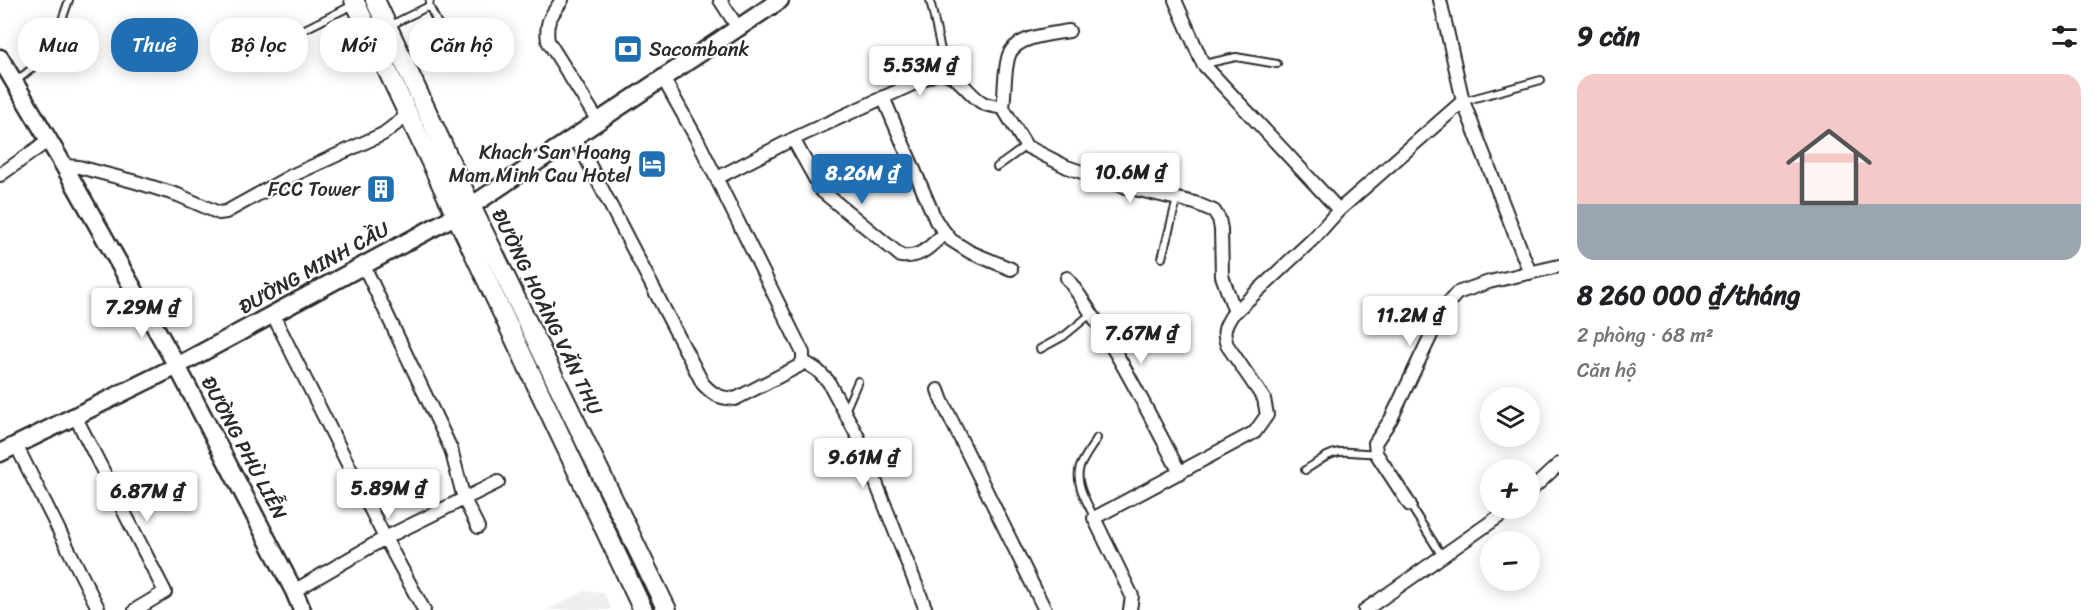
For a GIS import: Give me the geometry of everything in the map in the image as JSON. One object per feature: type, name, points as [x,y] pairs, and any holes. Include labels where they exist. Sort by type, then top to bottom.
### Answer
[{"type":"main road","name":"ĐƯỜNG HOÀNG VĂN THỤ","points":[[375,0],[383,18]]},
{"type":"main road","name":"ĐƯỜNG HOÀNG VĂN THỤ","points":[[355,2],[643,610]]},
{"type":"main road","name":"ĐƯỜNG HOÀNG VĂN THỤ","points":[[397,48],[667,610]]},
{"type":"main road","points":[[455,216],[471,206]]},
{"type":"main road","points":[[625,573],[645,565]]},
{"type":"street","points":[[562,0],[549,18],[546,28],[548,41],[598,121]]},
{"type":"street","points":[[720,0],[738,28]]},
{"type":"street","points":[[471,206],[780,0]]},
{"type":"street","points":[[1175,0],[1203,64],[1339,210]]},
{"type":"street","points":[[1440,0],[1463,101],[1530,273]]},
{"type":"street","points":[[1069,31],[1035,37],[1018,45],[1010,54],[1003,108],[1026,146],[1067,167],[1126,188],[1195,203],[1214,211],[1219,219],[1222,276],[1235,312]]},
{"type":"street","name":"ĐƯỜNG PHÙ LIỄN","points":[[0,58],[177,366],[302,610]]},
{"type":"street","points":[[717,178],[793,139],[939,72],[957,79],[983,103],[1003,108]]},
{"type":"street","points":[[663,78],[717,178],[803,353],[804,362]]},
{"type":"street","points":[[883,97],[936,221],[951,240],[970,252],[1011,269]]},
{"type":"street","points":[[1130,610],[1132,596],[1094,518],[1256,432],[1267,415],[1264,399],[1224,338],[1224,328],[1235,312],[1314,238],[1339,210],[1463,101]]},
{"type":"street","points":[[64,166],[88,169],[136,182],[178,195],[219,213],[225,212],[291,176],[383,134],[408,115]]},
{"type":"street","points":[[575,136],[703,384],[714,395],[735,399],[804,362]]},
{"type":"street","points":[[793,139],[822,191],[901,256],[913,257],[924,252],[945,233]]},
{"type":"street","points":[[0,175],[49,140]]},
{"type":"street","name":"ĐƯỜNG MINH CẦU","points":[[0,453],[177,366],[455,216]]},
{"type":"street","points":[[363,264],[451,449],[464,499],[478,527]]},
{"type":"street","points":[[1410,505],[1376,453],[1375,443],[1392,419],[1444,308],[1457,293],[1489,282],[1559,266]]},
{"type":"street","points":[[1067,278],[1092,313],[1127,370],[1180,473]]},
{"type":"street","points":[[273,315],[385,538],[424,610]]},
{"type":"street","points":[[804,362],[828,381],[858,437],[926,610]]},
{"type":"street","points":[[938,390],[1045,610]]},
{"type":"street","points":[[75,416],[165,592],[135,610]]},
{"type":"street","points":[[16,445],[99,610]]},
{"type":"street","points":[[1540,482],[1559,464]]},
{"type":"street","points":[[294,591],[385,538],[498,482]]},
{"type":"street","points":[[1365,610],[1495,519]]},
{"type":"lane","points":[[15,83],[50,54],[69,0]]},
{"type":"lane","points":[[930,0],[946,73]]},
{"type":"lane","points":[[308,27],[355,2]]},
{"type":"lane","points":[[397,21],[430,3],[437,18]]},
{"type":"lane","points":[[1203,64],[1236,57],[1277,64]]},
{"type":"lane","points":[[1463,101],[1541,80]]},
{"type":"lane","points":[[997,168],[1026,146]]},
{"type":"lane","points":[[1162,258],[1177,199]]},
{"type":"lane","points":[[1040,349],[1064,336],[1092,313]]},
{"type":"lane","points":[[845,412],[858,381]]},
{"type":"lane","points":[[1094,518],[1081,488],[1079,474],[1080,467],[1097,438]]},
{"type":"lane","points":[[1305,470],[1338,452],[1376,453]]},
{"type":"lane","points":[[1410,505],[1442,556]]},
{"type":"shaded area","points":[[584,591],[604,593],[612,610],[547,610]]},
{"type":"place","name":"Sacombank","points":[[628,49]]},
{"type":"place","name":"Khach San Hoang Mam Minh Cau Hotel","points":[[652,164]]},
{"type":"place","name":"FCC Tower","points":[[381,189]]}]
